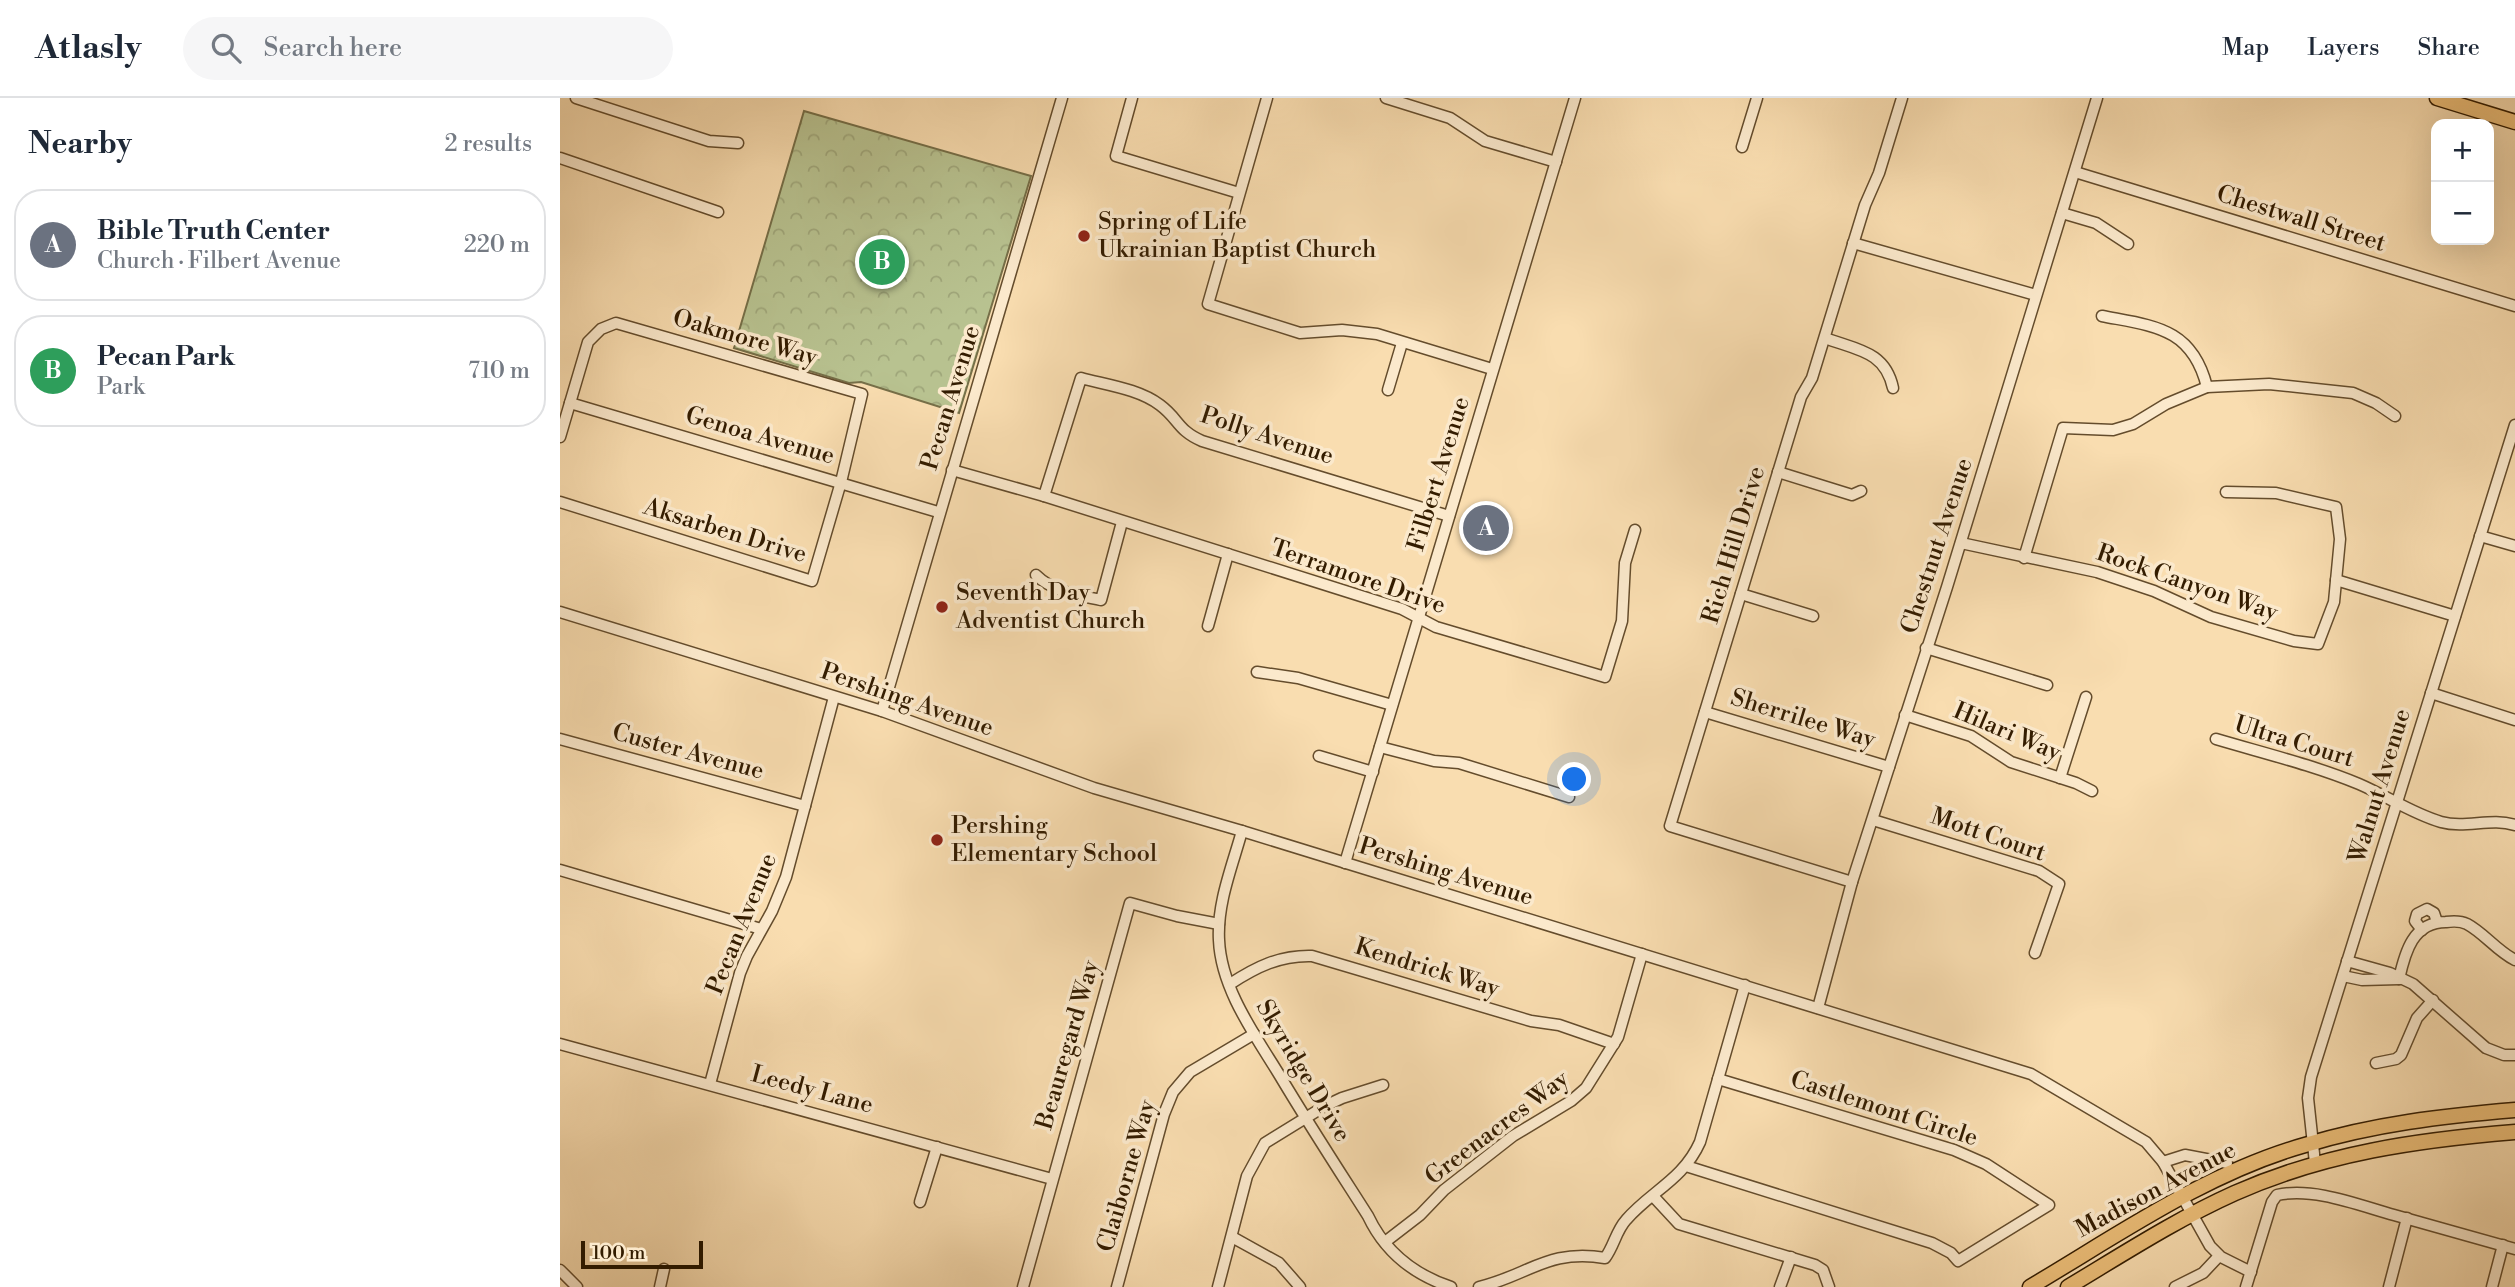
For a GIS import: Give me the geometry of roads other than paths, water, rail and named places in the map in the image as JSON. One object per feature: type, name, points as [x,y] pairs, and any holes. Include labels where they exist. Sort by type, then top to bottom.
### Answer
[{"type":"main road","points":[[2437,98],[2515,122]]},
{"type":"main road","name":"Madison Avenue","points":[[2030,1287],[2183,1197],[2243,1168],[2313,1143],[2397,1122],[2515,1110]]},
{"type":"main road","name":"Madison Avenue","points":[[2068,1287],[2087,1282],[2192,1214],[2236,1192],[2315,1163],[2417,1141],[2515,1132]]},
{"type":"street","points":[[576,98],[709,141],[738,143]]},
{"type":"street","name":"Pecan Avenue","points":[[882,711],[1062,98]]},
{"type":"street","points":[[1132,98],[1116,156],[1239,193]]},
{"type":"street","points":[[1267,98],[1208,304],[1300,333],[1360,331],[1377,334],[1492,369]]},
{"type":"street","points":[[1386,98],[1450,118],[1485,141],[1556,162]]},
{"type":"street","name":"Filbert Avenue","points":[[1345,863],[1575,98]]},
{"type":"street","points":[[1742,147],[1757,98]]},
{"type":"street","name":"Rich Hill Drive","points":[[1852,882],[1670,826],[1801,397],[1812,377],[1865,205],[1879,173],[1902,98]]},
{"type":"street","name":"Chestnut Avenue","points":[[1818,1008],[1852,882],[1961,543],[2097,98]]},
{"type":"street","points":[[560,158],[718,212]]},
{"type":"street","name":"Chestwall Street","points":[[2075,172],[2515,306]]},
{"type":"street","points":[[2062,213],[2096,223],[2128,244]]},
{"type":"street","points":[[1853,243],[2036,295]]},
{"type":"street","points":[[2102,316],[2145,323],[2173,335],[2193,354],[2204,374],[2207,387]]},
{"type":"street","name":"Oakmore Way","points":[[570,403],[588,342],[601,330],[616,323],[862,394]]},
{"type":"street","points":[[1825,338],[1877,358],[1887,368],[1893,388]]},
{"type":"street","points":[[1388,390],[1402,343]]},
{"type":"street","name":"Polly Avenue","points":[[1044,496],[1081,378],[1128,390],[1153,400],[1170,413],[1182,430],[1202,441],[1450,516]]},
{"type":"street","points":[[2024,558],[2063,428],[2103,431],[2126,427],[2166,404],[2207,387],[2269,384],[2335,390],[2366,398],[2395,416]]},
{"type":"street","name":"Aksarben Drive","points":[[560,502],[812,581],[841,482],[862,394]]},
{"type":"street","points":[[560,437],[570,403]]},
{"type":"street","name":"Genoa Avenue","points":[[570,403],[939,512]]},
{"type":"street","name":"Walnut Avenue","points":[[2315,1163],[2309,1084],[2480,536],[2512,448],[2515,425]]},
{"type":"street","name":"Terramore Drive","points":[[952,470],[1044,496],[1402,609],[1436,627],[1605,677],[1622,621],[1625,563],[1635,530]]},
{"type":"street","points":[[1778,472],[1852,495],[1861,491]]},
{"type":"street","name":"Rock Canyon Way","points":[[1961,543],[2097,572],[2144,587],[2211,617],[2318,644],[2333,609],[2340,539],[2336,507],[2276,493],[2226,492]]},
{"type":"street","points":[[1036,575],[1046,584],[1060,590],[1101,600],[1122,522]]},
{"type":"street","points":[[2480,536],[2515,547]]},
{"type":"street","points":[[1208,626],[1228,554]]},
{"type":"street","points":[[2336,580],[2455,616]]},
{"type":"street","points":[[1741,594],[1813,616]]},
{"type":"street","name":"Pershing Avenue","points":[[560,612],[882,711],[1094,789],[1242,831],[2031,1074],[2138,1136],[2163,1162],[2204,1237],[2219,1256],[2251,1272]]},
{"type":"street","points":[[1926,649],[2047,685]]},
{"type":"street","points":[[1257,672],[1298,678],[1392,705]]},
{"type":"street","points":[[2431,694],[2515,720]]},
{"type":"street","points":[[2060,778],[2086,696]]},
{"type":"street","name":"Pecan Avenue","points":[[710,1084],[740,973],[784,884],[834,697]]},
{"type":"street","name":"Sherrilee Way","points":[[1705,712],[1889,767]]},
{"type":"street","name":"Hilari Way","points":[[1905,715],[1971,736],[2004,759],[2092,791]]},
{"type":"street","name":"Custer Avenue","points":[[560,739],[805,806]]},
{"type":"street","name":"Ultra Court","points":[[2216,739],[2346,779],[2412,812],[2446,823],[2467,825],[2505,822],[2515,825]]},
{"type":"street","points":[[1380,747],[1434,761],[1459,763],[1569,797]]},
{"type":"street","points":[[1319,756],[1373,772]]},
{"type":"street","name":"Mott Court","points":[[1874,820],[2039,871],[2059,884],[2035,953]]},
{"type":"street","name":"Skyridge Drive","points":[[1242,831],[1224,895],[1219,924],[1221,956],[1230,984],[1254,1034],[1368,1216],[1375,1232],[1408,1267],[1429,1284],[1451,1287]]},
{"type":"street","points":[[560,870],[761,929]]},
{"type":"street","name":"Beauregard Way","points":[[1023,1287],[1130,903],[1219,924]]},
{"type":"street","points":[[2422,930],[2415,921],[2417,914],[2427,909],[2434,914],[2437,922]]},
{"type":"street","points":[[2399,979],[2413,936],[2437,922],[2458,921],[2468,924],[2515,960]]},
{"type":"street","name":"Greenacres Way","points":[[1385,1242],[1420,1215],[1444,1190],[1513,1136],[1571,1101],[1586,1088],[1620,1032],[1642,954]]},
{"type":"street","name":"Kendrick Way","points":[[1230,984],[1265,963],[1312,956],[1531,1021],[1559,1025],[1614,1044]]},
{"type":"street","points":[[2347,961],[2390,973],[2422,989],[2486,1048],[2504,1055],[2515,1055]]},
{"type":"street","points":[[2343,976],[2362,980],[2399,979]]},
{"type":"street","points":[[1479,1287],[1494,1284],[1547,1260],[1578,1255],[1605,1258],[1619,1228],[1675,1178],[1686,1166],[1700,1142],[1745,985]]},
{"type":"street","points":[[2376,1063],[2396,1059],[2401,1055],[2417,1018],[2434,1000]]},
{"type":"street","name":"Claiborne Way","points":[[1117,1287],[1164,1114],[1173,1092],[1190,1072],[1254,1034]]},
{"type":"street","name":"Leedy Lane","points":[[560,1044],[1052,1179]]},
{"type":"street","name":"Castlemont Circle","points":[[1686,1166],[1932,1243],[1951,1253],[1958,1261],[2049,1205],[2007,1176],[1954,1150],[1718,1079]]},
{"type":"street","points":[[1218,1287],[1247,1176],[1265,1143],[1305,1117],[1342,1098],[1383,1085]]},
{"type":"street","points":[[920,1202],[937,1147]]},
{"type":"street","points":[[2163,1162],[2185,1155],[2227,1163]]},
{"type":"street","points":[[2246,1287],[2269,1211],[2277,1195],[2291,1192],[2319,1195],[2515,1249]]},
{"type":"street","points":[[1653,1196],[1679,1224],[1820,1268],[1829,1287]]},
{"type":"street","points":[[2389,1287],[2407,1218]]},
{"type":"street","points":[[1232,1237],[1279,1262],[1300,1287]]},
{"type":"street","points":[[2491,1287],[2503,1245]]},
{"type":"street","points":[[2175,1287],[2203,1273],[2219,1256]]},
{"type":"street","points":[[1780,1287],[1790,1257]]},
{"type":"street","points":[[660,1287],[664,1269]]},
{"type":"street","points":[[560,1270],[573,1286]]},
{"type":"place","name":"Spring of Life Ukrainian Baptist Church","points":[[1084,236]]},
{"type":"place","name":"Pecan Park","points":[[882,262]]},
{"type":"place","name":"Bible Truth Center","points":[[1486,528]]},
{"type":"place","name":"Seventh Day Adventist Church","points":[[942,607]]},
{"type":"place","name":"Pershing Elementary School","points":[[937,840]]}]
